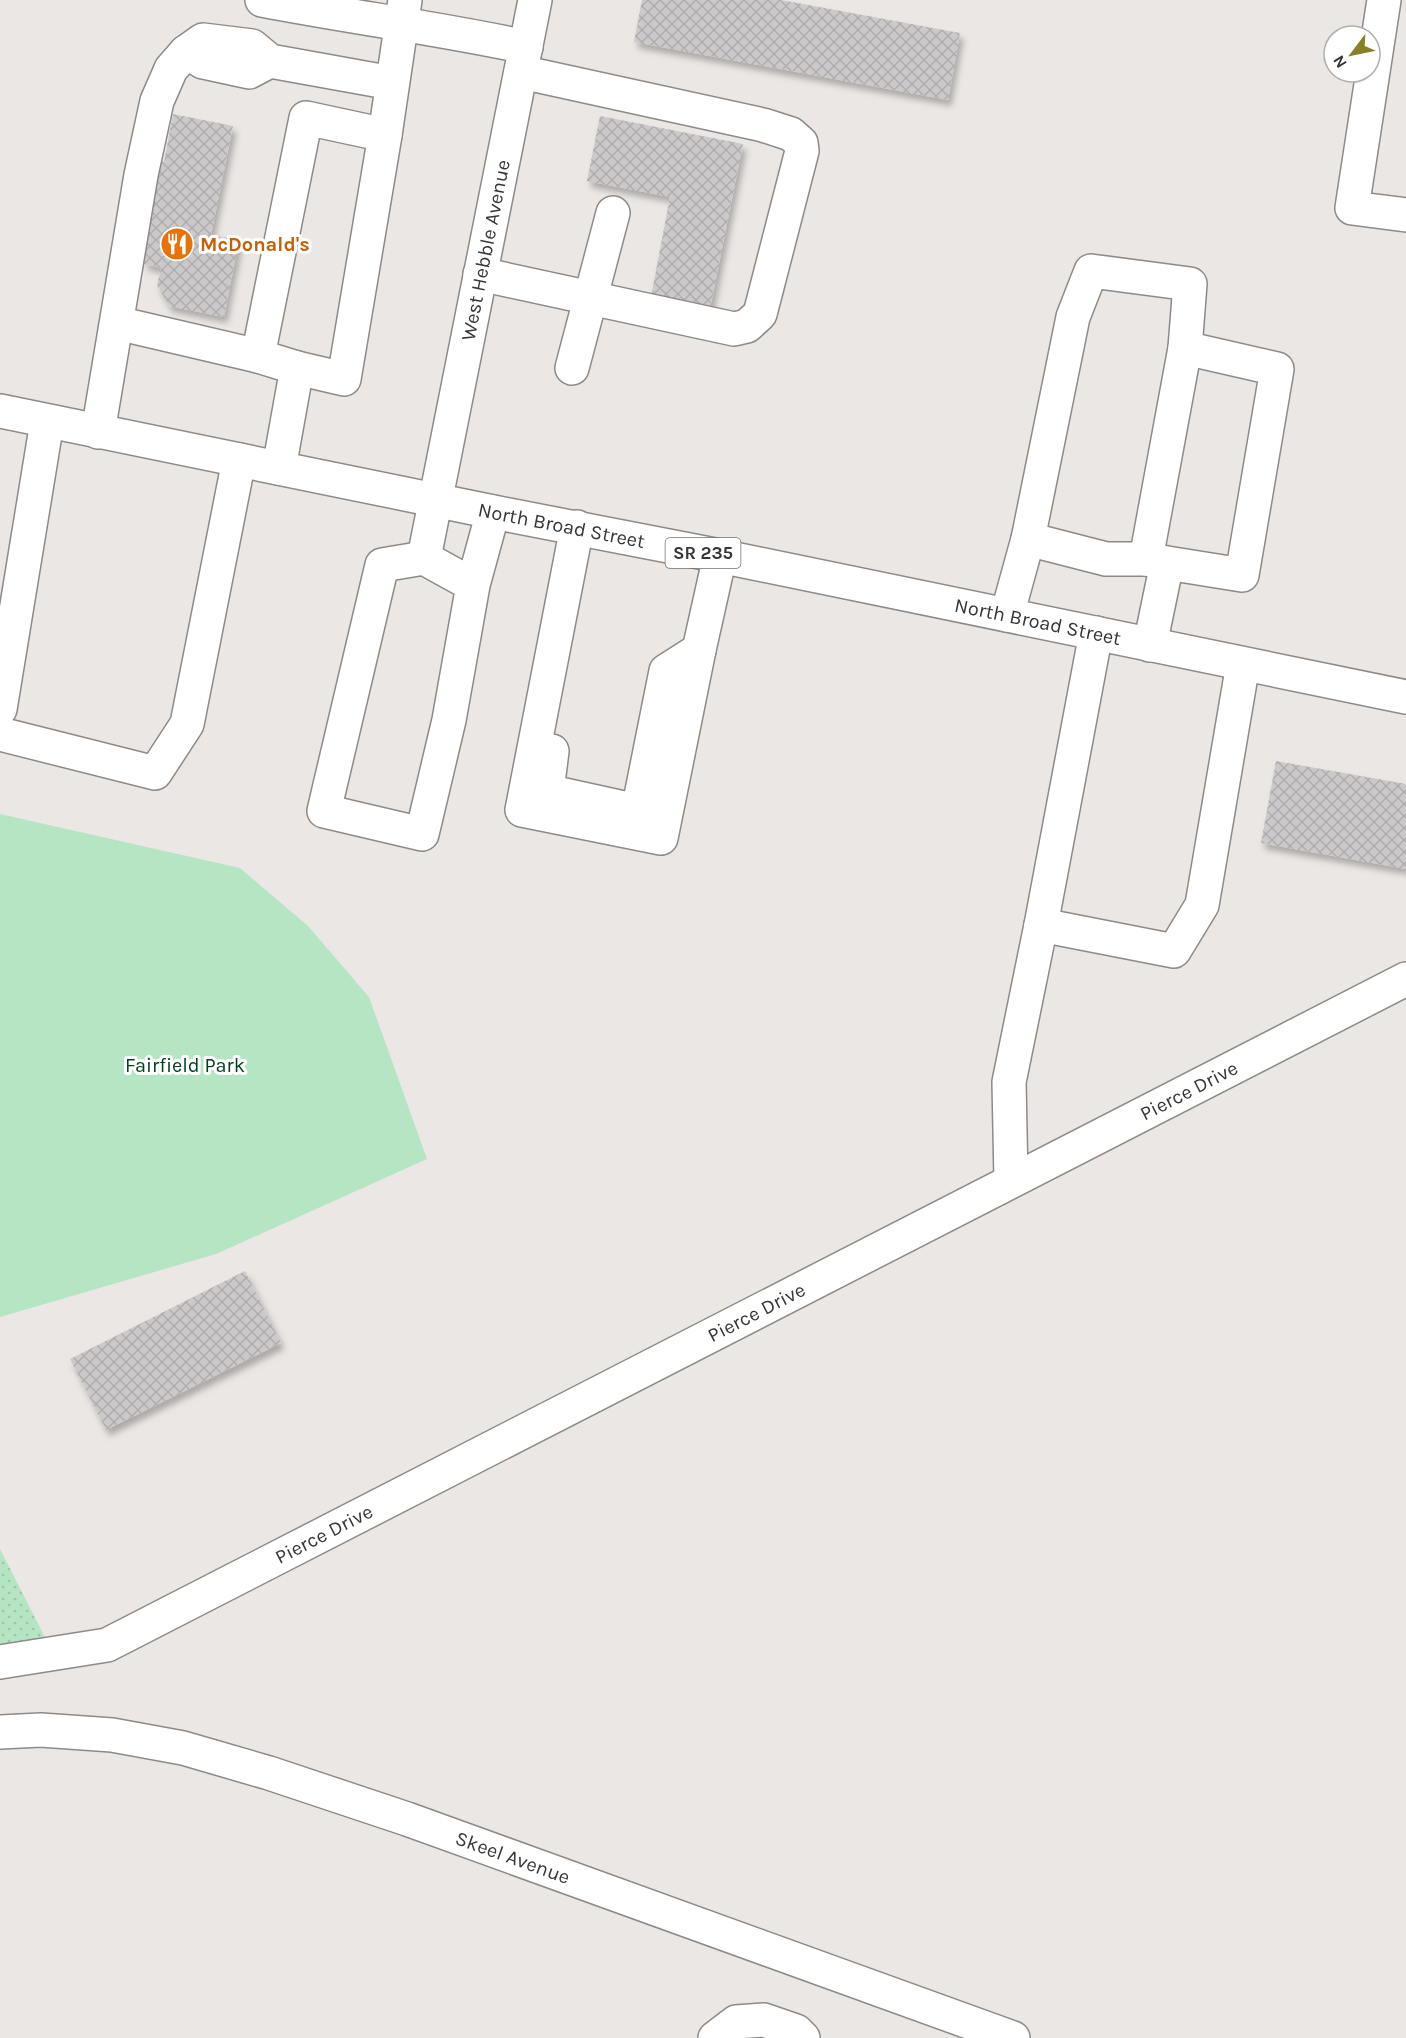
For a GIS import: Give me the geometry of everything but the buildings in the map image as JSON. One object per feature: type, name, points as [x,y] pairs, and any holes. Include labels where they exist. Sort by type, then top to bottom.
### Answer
[{"type":"street","points":[[262,0],[340,16],[403,12],[609,91],[772,128],[791,134],[801,143],[802,151],[760,315],[747,326],[734,329],[480,274]]},
{"type":"street","name":"West Hebble Avenue","points":[[424,558],[535,0]]},
{"type":"street","points":[[1391,2],[1352,208],[1406,215]]},
{"type":"street","points":[[117,323],[344,379],[403,12]]},
{"type":"street","points":[[98,432],[141,175],[157,101],[171,69],[186,52],[203,40],[252,46],[270,61],[392,83]]},
{"type":"street","points":[[258,356],[306,118],[385,135]]},
{"type":"street","points":[[572,368],[613,213]]},
{"type":"street","points":[[1007,615],[1028,538],[1073,317],[1091,271],[1190,284],[1185,348],[1156,561],[1150,645]]},
{"type":"street","points":[[1028,538],[1106,559],[1156,561],[1242,575],[1277,369],[1185,348]]},
{"type":"street","points":[[279,468],[297,368]]},
{"type":"street","name":"North Broad Street","points":[[0,411],[1406,697]]},
{"type":"street","points":[[0,709],[47,422]]},
{"type":"street","points":[[0,734],[155,773],[187,724],[239,460]]},
{"type":"street","points":[[473,585],[424,558],[382,565],[324,811],[422,834],[449,720],[473,585],[493,512]]},
{"type":"street","points":[[577,527],[522,810],[661,838],[720,556]]},
{"type":"street","points":[[1011,1180],[1009,1082],[1096,633]]},
{"type":"street","points":[[1041,925],[1174,951],[1202,905],[1243,664]]},
{"type":"street","name":"Pierce Drive","points":[[0,1662],[107,1645],[1406,979]]},
{"type":"street","name":"Skeel Avenue","points":[[0,1732],[41,1730],[112,1734],[183,1748],[270,1773],[407,1819],[1013,2038]]},
{"type":"street","points":[[715,2038],[736,2022],[764,2020],[796,2031],[803,2038]]},
{"type":"green space","name":"Fairfield Park","points":[[0,814],[240,868],[308,926],[369,997],[427,1159],[216,1254],[0,1317]]},
{"type":"green space","points":[[0,1549],[60,1667],[0,1680]]},
{"type":"place","name":"McDonald's","points":[[177,244]]}]
